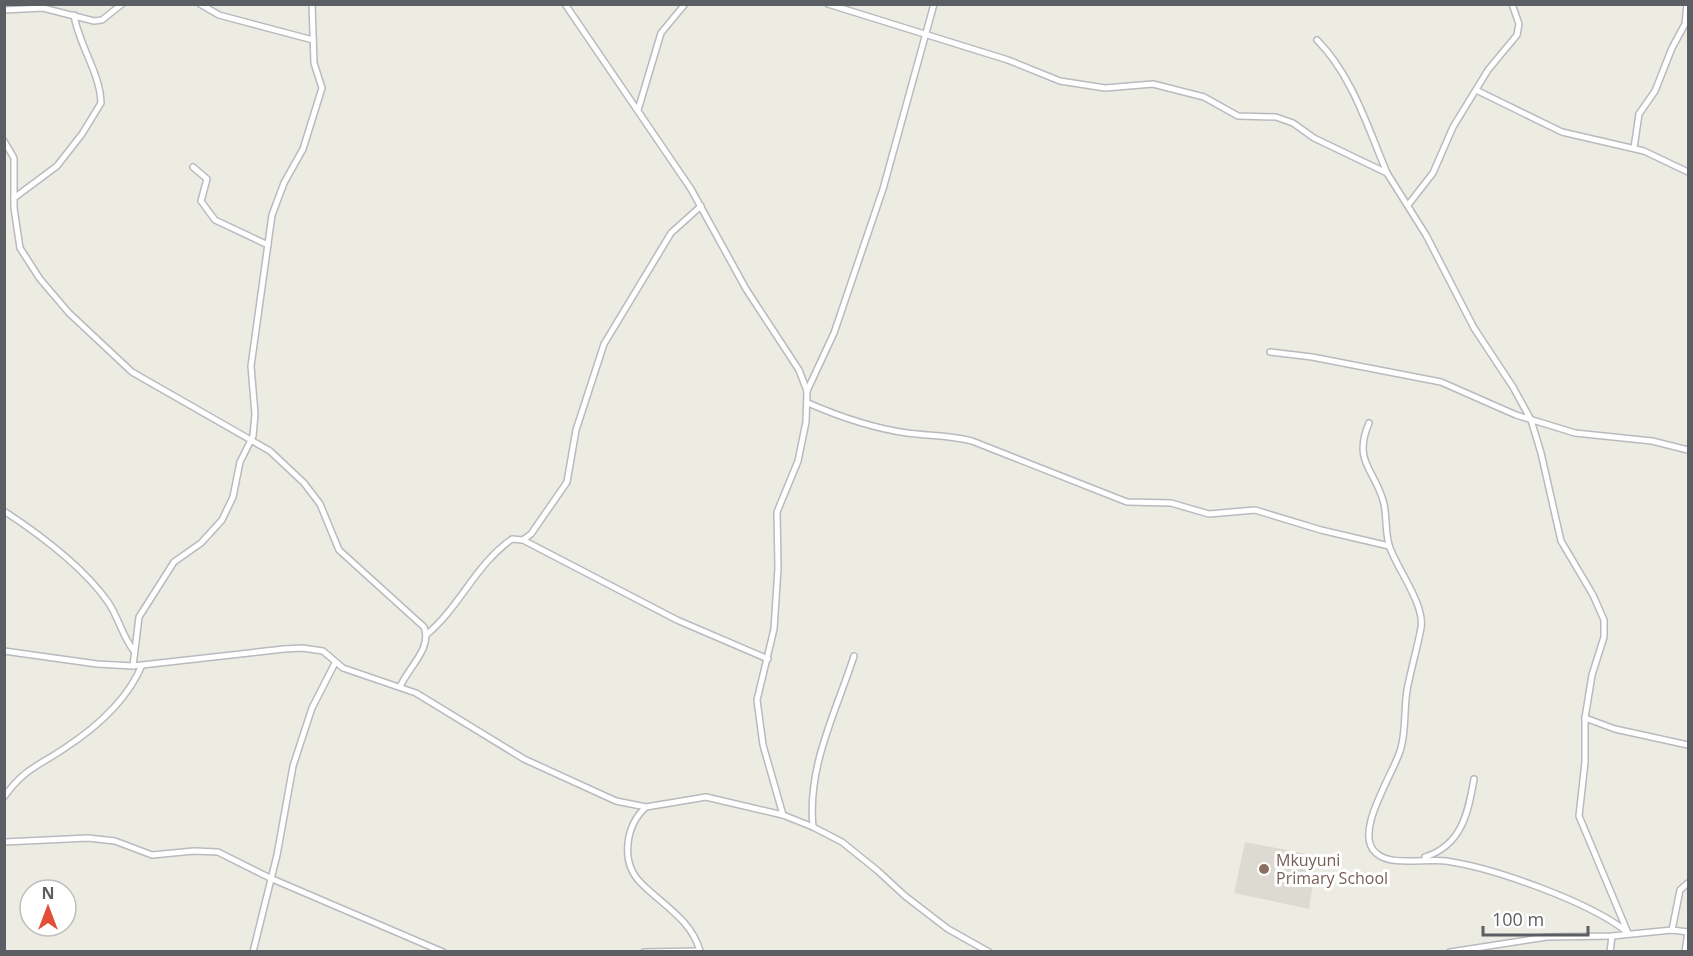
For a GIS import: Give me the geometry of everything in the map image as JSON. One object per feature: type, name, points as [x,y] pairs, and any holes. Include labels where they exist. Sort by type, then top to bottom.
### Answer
[{"type":"street","points":[[4,10],[43,8],[102,20],[122,4]]},
{"type":"street","points":[[200,4],[219,15],[313,40]]},
{"type":"street","points":[[132,666],[139,617],[166,572],[180,556],[208,537],[222,520],[233,497],[240,462],[251,440],[255,414],[251,366],[272,215],[284,183],[303,149],[322,88],[314,63],[312,4]]},
{"type":"street","points":[[565,4],[701,206],[746,289],[799,370],[807,391],[808,403],[798,461],[777,512],[776,608],[768,659],[759,689],[758,714],[763,745],[783,815]]},
{"type":"street","points":[[638,111],[662,33],[685,4]]},
{"type":"street","points":[[828,4],[1008,60],[1060,81],[1105,88],[1153,84],[1204,97],[1238,116],[1276,117],[1293,123],[1314,138],[1387,173]]},
{"type":"street","points":[[807,391],[834,333],[876,210],[900,121],[919,65],[934,4]]},
{"type":"street","points":[[1408,205],[1433,173],[1453,127],[1476,90],[1498,57],[1517,35],[1519,24],[1512,4]]},
{"type":"street","points":[[1634,148],[1640,114],[1655,91],[1672,48],[1685,24],[1687,4]]},
{"type":"street","points":[[14,198],[57,166],[82,134],[101,103],[97,80],[77,31],[74,15]]},
{"type":"street","points":[[1317,40],[1330,54],[1356,100],[1387,173],[1408,205],[1474,328],[1513,387],[1531,420],[1561,541],[1593,595],[1604,620],[1604,637],[1592,675],[1585,718],[1585,762],[1579,816],[1628,933]]},
{"type":"street","points":[[1476,90],[1562,132],[1634,148],[1689,172]]},
{"type":"street","points":[[4,141],[14,158],[15,224],[23,256],[69,313],[132,372],[270,451],[304,483],[324,511],[339,550],[424,627],[426,635],[423,648],[400,687]]},
{"type":"street","points":[[194,167],[207,179],[201,201],[215,220],[268,245]]},
{"type":"street","points":[[523,540],[531,534],[567,482],[576,430],[604,344],[670,233],[701,206]]},
{"type":"street","points":[[1270,352],[1322,359],[1440,382],[1531,420],[1586,436],[1652,441],[1689,450]]},
{"type":"street","points":[[808,403],[849,420],[889,430],[954,436],[972,441],[1127,502],[1171,503],[1209,514],[1255,510],[1321,530],[1389,546]]},
{"type":"street","points":[[1369,423],[1363,453],[1366,466],[1383,502],[1389,546],[1421,620],[1407,689],[1401,747],[1381,794],[1368,836],[1372,848],[1384,858],[1461,864],[1519,881],[1597,912],[1628,933]]},
{"type":"street","points":[[4,511],[64,557],[109,603],[124,638],[134,651]]},
{"type":"street","points":[[426,635],[448,615],[486,561],[512,539],[523,540],[677,620],[768,659]]},
{"type":"street","points":[[4,651],[97,664],[132,666],[302,648],[323,651],[335,663],[434,702],[524,759],[616,801],[646,807],[698,796],[783,815],[813,827],[842,842],[948,929],[989,951]]},
{"type":"street","points":[[813,827],[812,794],[816,766],[854,656]]},
{"type":"street","points":[[254,951],[277,855],[293,766],[312,708],[335,663]]},
{"type":"street","points":[[4,797],[20,776],[94,728],[129,692],[142,665]]},
{"type":"street","points":[[1585,718],[1615,729],[1689,746]]},
{"type":"street","points":[[1420,859],[1444,848],[1462,828],[1468,813],[1474,779]]},
{"type":"street","points":[[644,951],[701,951],[698,942],[674,910],[638,880],[632,869],[628,839],[632,822],[646,807]]},
{"type":"street","points":[[4,842],[87,838],[115,841],[152,855],[194,851],[218,852],[270,878],[443,951]]},
{"type":"street","points":[[1672,930],[1680,890],[1689,883]]},
{"type":"street","points":[[1450,951],[1533,938],[1612,936],[1672,930],[1688,932],[1685,951]]},
{"type":"street","points":[[1610,951],[1612,936]]},
{"type":"shaded area","points":[[1245,842],[1317,856],[1309,909],[1234,893]]},
{"type":"place","name":"Mkuyuni Primary School","points":[[1264,869]]}]
